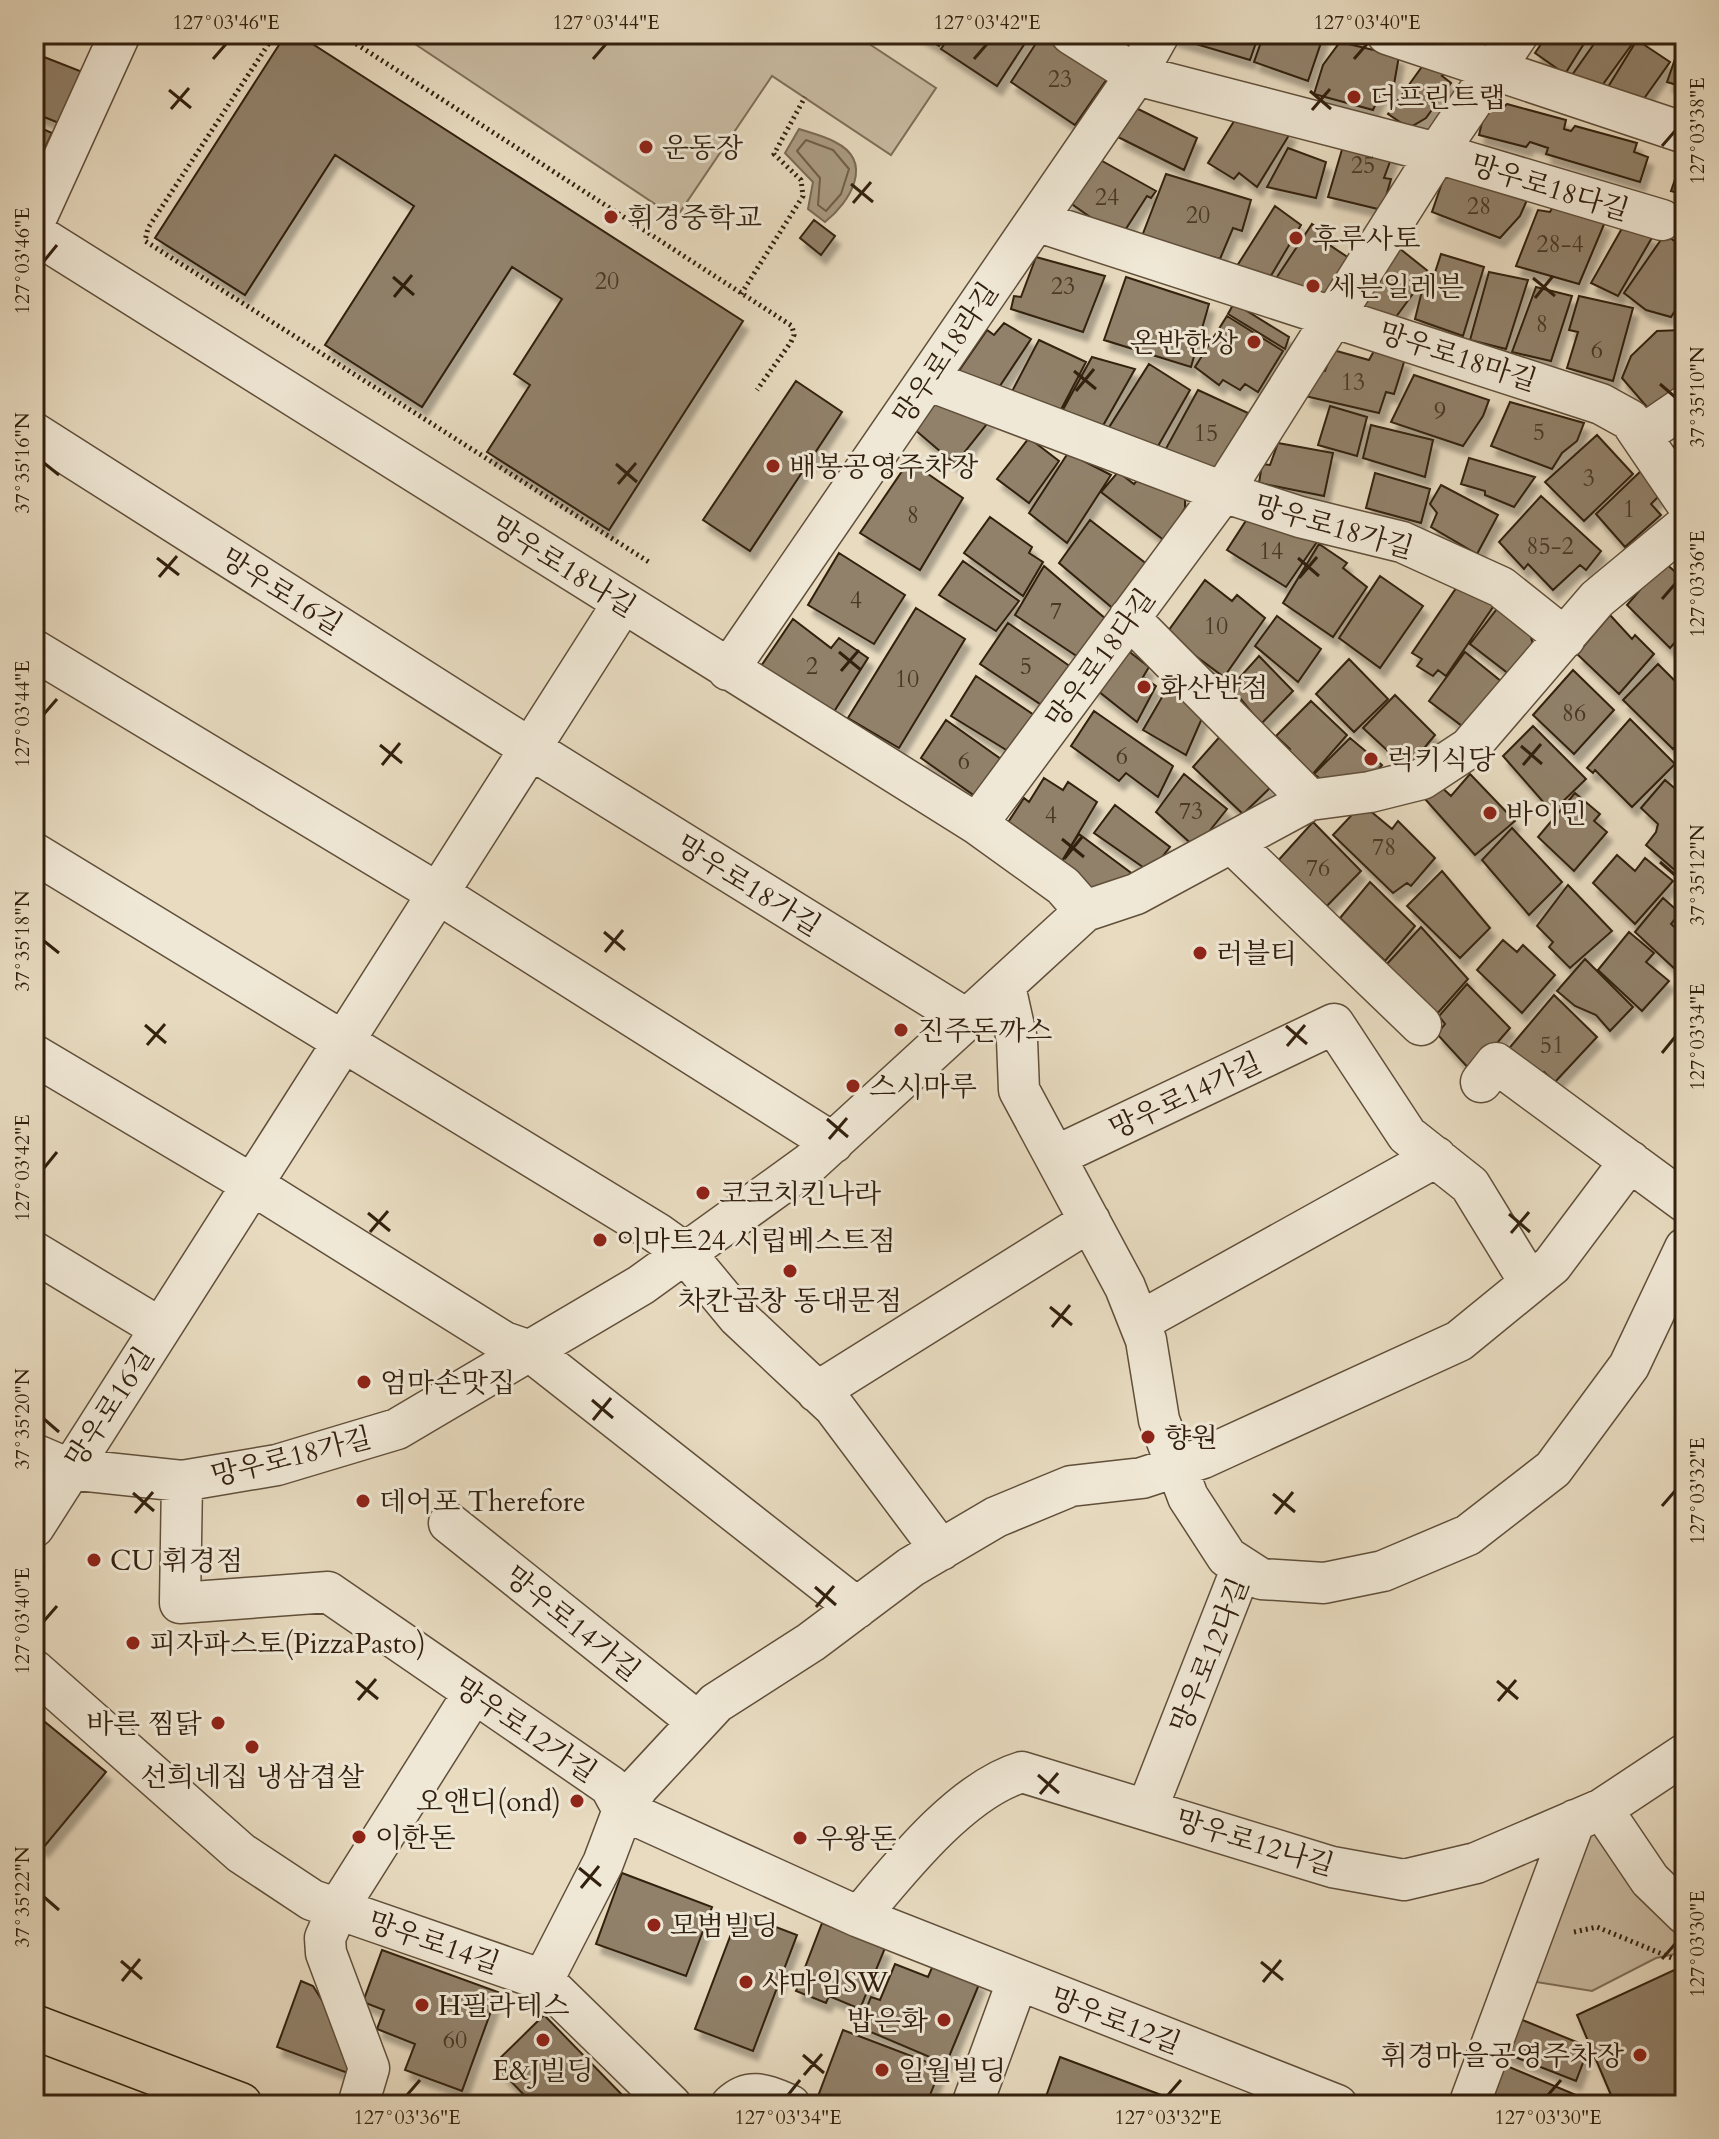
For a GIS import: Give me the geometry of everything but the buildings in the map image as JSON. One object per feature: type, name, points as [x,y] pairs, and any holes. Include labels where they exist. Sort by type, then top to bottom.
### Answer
[{"type":"main road","points":[[34,2027],[240,2105]]},
{"type":"street","points":[[34,223],[120,34]]},
{"type":"street","name":"망우로18다길","points":[[1071,34],[1136,75],[1437,153],[1662,220]]},
{"type":"street","name":"망우로18라길","points":[[728,670],[1136,75],[1159,34]]},
{"type":"street","points":[[1387,34],[1685,133]]},
{"type":"street","name":"망우로18다길","points":[[977,824],[1223,492],[1437,153],[1518,34]]},
{"type":"street","name":"망우로18마길","points":[[1036,221],[1601,404],[1630,420],[1685,501]]},
{"type":"street","name":"망우로18나길","points":[[34,233],[977,824],[1063,886],[1085,911]]},
{"type":"street","points":[[927,380],[1223,492]]},
{"type":"street","points":[[1641,436],[1685,406]]},
{"type":"street","name":"망우로16길","points":[[34,433],[531,749]]},
{"type":"street","name":"망우로18가길","points":[[1223,492],[1300,517],[1402,542],[1501,587],[1565,638]]},
{"type":"street","name":"망우로18가길","points":[[52,1461],[182,1481],[277,1465],[397,1429],[641,1285],[833,1143],[1085,911],[1136,894],[1310,800],[1370,792],[1422,779],[1469,748],[1597,599],[1685,526]]},
{"type":"street","name":"망우로16길","points":[[34,1527],[52,1461],[160,1328],[623,603]]},
{"type":"street","points":[[1129,618],[1310,800]]},
{"type":"street","points":[[34,650],[439,894],[833,1143]]},
{"type":"street","name":"망우로18가길","points":[[531,749],[968,1020]]},
{"type":"street","points":[[1233,844],[1421,1025]]},
{"type":"street","points":[[34,853],[685,1253],[738,1317],[834,1407],[941,1550]]},
{"type":"street","points":[[1005,986],[1017,1040],[1019,1090],[1090,1221],[1139,1322],[1146,1340],[1159,1420],[1188,1497],[1227,1557],[1242,1567]]},
{"type":"street","name":"망우로14가길","points":[[1056,1156],[1334,1024],[1407,1135],[1470,1185],[1530,1283]]},
{"type":"street","points":[[34,1055],[253,1185],[504,1342],[530,1351],[857,1608]]},
{"type":"street","points":[[1481,1082],[1496,1063],[1685,1202]]},
{"type":"street","points":[[1139,1322],[1436,1157]]},
{"type":"street","points":[[543,1980],[603,1863],[623,1810],[638,1787],[716,1703],[941,1550],[996,1517],[1071,1486],[1142,1478],[1203,1458],[1459,1341],[1552,1265],[1630,1161]]},
{"type":"street","points":[[817,1392],[1090,1221]]},
{"type":"street","name":"망우로12다길","points":[[1147,1809],[1242,1567],[1261,1579],[1324,1583],[1383,1571],[1468,1535],[1553,1469],[1629,1366],[1685,1248]]},
{"type":"street","name":"망우로16길","points":[[34,1252],[160,1328]]},
{"type":"street","name":"망우로12가길","points":[[182,1481],[180,1603],[328,1592],[610,1786],[623,1810],[859,1917],[1017,1982]]},
{"type":"street","name":"망우로14가길","points":[[449,1523],[698,1722]]},
{"type":"street","name":"망우로14길","points":[[34,1670],[241,1853],[312,1900],[543,1980],[671,2105]]},
{"type":"street","name":"망우로14길","points":[[338,1908],[473,1694]]},
{"type":"street","name":"망우로12나길","points":[[859,1917],[902,1866],[1001,1778],[1022,1772],[1332,1867],[1404,1880],[1476,1863],[1588,1814],[1685,1754]]},
{"type":"street","points":[[1469,2105],[1588,1814],[1685,1914]]},
{"type":"street","points":[[338,1908],[325,1938],[326,1953],[369,2068],[358,2105]]},
{"type":"street","name":"망우로12길","points":[[972,2105],[1017,1982],[1337,2105]]},
{"type":"street","points":[[731,2105],[746,2093],[754,2093],[790,2105]]},
{"type":"path","points":[[275,34],[148,228],[145,241],[649,562]]},
{"type":"path","points":[[341,34],[794,330],[791,342],[757,390]]},
{"type":"path","points":[[741,294],[803,196],[801,180],[774,154],[805,97]]},
{"type":"path","points":[[1568,1934],[1597,1927],[1679,1961],[1685,1959]]},
{"type":"shaded area","name":"운동장","points":[[400,34],[854,34],[936,88],[891,155],[772,76],[676,218]]},
{"type":"shaded area","points":[[1599,1819],[1685,1926],[1685,1952],[1656,1958],[1592,1991],[1524,1980],[1581,1826]]},
{"type":"water","points":[[799,129],[835,142],[847,150],[854,160],[856,171],[850,193],[825,222],[808,209],[813,182],[785,153]]},
{"type":"place","name":"더프린트랩","points":[[1354,97]]},
{"type":"place","name":"운동장","points":[[646,147]]},
{"type":"place","name":"휘경중학교","points":[[611,217]]},
{"type":"place","name":"후루사토","points":[[1296,238]]},
{"type":"place","name":"세븐일레븐","points":[[1313,286]]},
{"type":"place","name":"온반한상","points":[[1254,342]]},
{"type":"place","name":"배봉공영주차장","points":[[773,466]]},
{"type":"place","name":"화산반점","points":[[1144,687]]},
{"type":"place","name":"럭키식당","points":[[1371,759]]},
{"type":"place","name":"바이민","points":[[1490,813]]},
{"type":"place","name":"러블티","points":[[1200,953]]},
{"type":"place","name":"진주돈까스","points":[[901,1030]]},
{"type":"place","name":"스시마루","points":[[853,1086]]},
{"type":"place","name":"코코치킨나라","points":[[703,1193]]},
{"type":"place","name":"이마트24 시립베스트점","points":[[600,1240]]},
{"type":"place","name":"차칸곱창 동대문점","points":[[790,1271]]},
{"type":"place","name":"엄마손맛집","points":[[364,1382]]},
{"type":"place","name":"향원","points":[[1148,1437]]},
{"type":"place","name":"데어포 Therefore","points":[[363,1501]]},
{"type":"place","name":"CU 휘경점","points":[[94,1560]]},
{"type":"place","name":"피자파스토(PizzaPasto)","points":[[133,1643]]},
{"type":"place","name":"바른 찜닭","points":[[218,1723]]},
{"type":"place","name":"선희네집 냉삼겹살","points":[[252,1747]]},
{"type":"place","name":"오앤디(ond)","points":[[577,1801]]},
{"type":"place","name":"이한돈","points":[[359,1837]]},
{"type":"place","name":"우왕돈","points":[[800,1838]]},
{"type":"place","name":"모범빌딩","points":[[654,1925]]},
{"type":"place","name":"샤마임SW","points":[[746,1982]]},
{"type":"place","name":"H필라테스","points":[[422,2005]]},
{"type":"place","name":"밥은화","points":[[944,2020]]},
{"type":"place","name":"E&J빌딩","points":[[543,2040]]},
{"type":"place","name":"휘경마을공영주차장","points":[[1640,2055]]},
{"type":"place","name":"일월빌딩","points":[[882,2070]]}]
